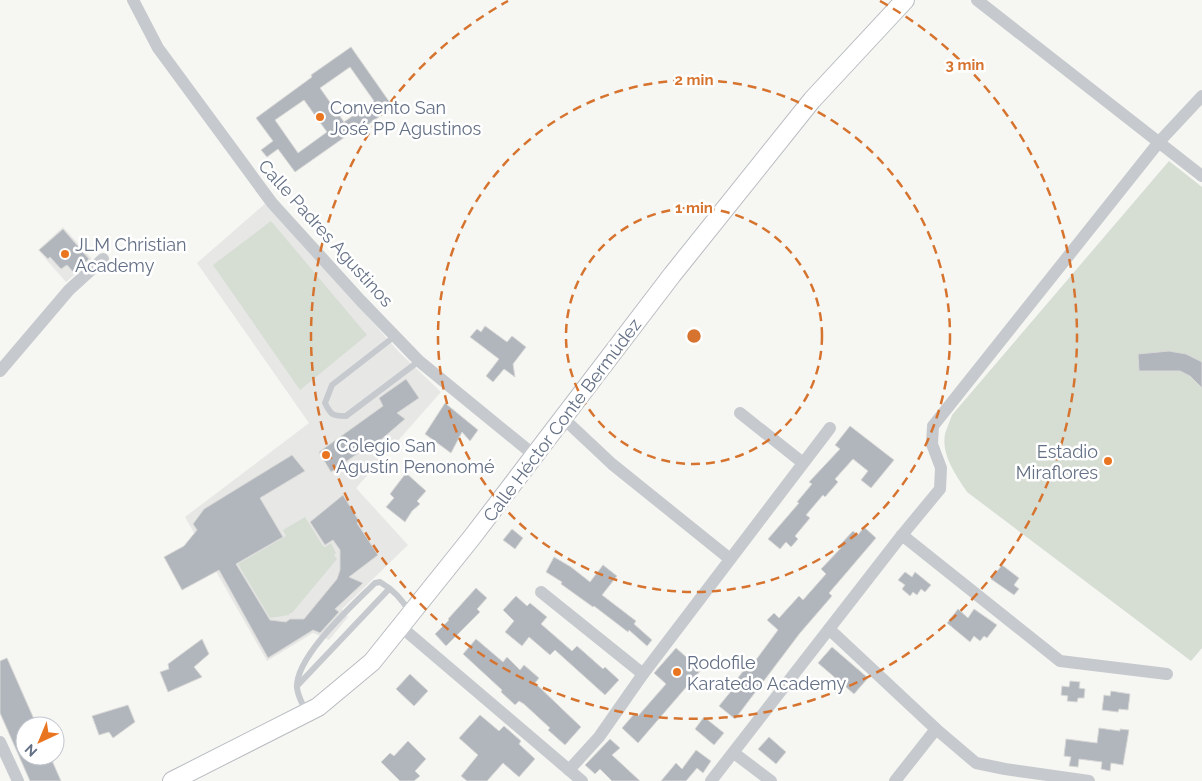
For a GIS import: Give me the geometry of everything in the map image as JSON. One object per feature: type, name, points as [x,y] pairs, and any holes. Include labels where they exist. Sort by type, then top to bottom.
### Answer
[{"type":"street","name":"Calle Padres Agustinos","points":[[133,0],[158,48],[187,90],[272,203],[361,301],[419,361],[534,455]]},
{"type":"street","name":"Calle Héctor Conte Bermúdez","points":[[172,781],[318,707],[372,662],[473,536],[672,275],[812,100],[905,0]]},
{"type":"street","points":[[977,0],[1202,176]]},
{"type":"street","points":[[711,781],[902,535],[940,490],[941,468],[932,444],[933,426],[1159,142],[1202,96]]},
{"type":"street","points":[[0,371],[69,290],[103,259]]},
{"type":"street","points":[[740,413],[803,464]]},
{"type":"street","points":[[562,418],[612,464],[730,559]]},
{"type":"street","points":[[569,770],[599,737],[644,674],[830,428]]},
{"type":"street","points":[[902,535],[1060,661],[1166,674]]},
{"type":"street","points":[[541,592],[644,674]]},
{"type":"street","points":[[405,620],[582,781]]},
{"type":"street","points":[[829,629],[976,763],[1089,781]]},
{"type":"street","points":[[895,781],[936,728]]},
{"type":"street","points":[[0,742],[18,781]]},
{"type":"street","points":[[734,753],[771,781]]},
{"type":"lane","points":[[395,336],[332,385],[325,403],[330,413],[336,416],[346,416],[419,361]]},
{"type":"lane","points":[[306,713],[297,686],[300,672],[307,656],[376,582],[380,582],[403,602],[405,620]]},
{"type":"lane","points":[[297,686],[389,589]]},
{"type":"shaded area","points":[[1169,161],[1202,187],[1202,648],[1191,661],[967,492],[950,464],[944,442],[952,415]]},
{"type":"shaded area","name":"Colegio San Agustín Penonomé","points":[[267,202],[399,352],[441,392],[356,488],[408,545],[342,609],[348,617],[329,640],[313,633],[267,661],[185,517],[309,423],[197,263]]},
{"type":"shaded area","points":[[271,221],[367,335],[300,390],[213,265]]},
{"type":"shaded area","name":"JLM Christian Academy","points":[[63,227],[92,259],[66,282],[38,250]]},
{"type":"shaded area","points":[[305,517],[323,546],[325,547],[331,543],[337,559],[292,613],[270,618],[238,564],[286,536],[283,530]]},
{"type":"building","points":[[351,47],[393,107],[353,135],[352,132],[295,172],[278,149],[267,157],[261,150],[273,141],[256,118],[312,77],[311,75]],"holes":[[[350,67],[374,101],[344,122],[320,88]],[[304,100],[327,132],[298,153],[275,120]]]},
{"type":"building","name":"JLM Christian Academy","points":[[63,229],[89,259],[74,273],[67,265],[61,269],[50,257],[48,259],[39,250]]},
{"type":"building","points":[[485,326],[507,342],[512,336],[526,347],[513,364],[515,377],[504,369],[493,382],[486,376],[499,359],[470,337],[477,329],[481,332]]},
{"type":"building","points":[[1169,351],[1186,354],[1202,362],[1202,388],[1190,376],[1180,371],[1139,371],[1138,354]]},
{"type":"building","points":[[406,379],[419,398],[397,413],[405,419],[376,444],[373,443],[331,472],[319,452],[383,406],[379,398]]},
{"type":"building","points":[[445,403],[478,430],[470,441],[462,432],[451,453],[425,434]]},
{"type":"building","points":[[850,426],[894,460],[871,488],[861,480],[868,471],[853,459],[835,479],[838,482],[825,497],[823,495],[806,515],[810,518],[795,536],[798,539],[791,547],[786,542],[780,549],[768,539],[799,503],[797,502],[812,484],[809,482],[840,449],[835,445]]},
{"type":"building","points":[[292,455],[305,471],[260,498],[283,537],[236,564],[270,620],[286,622],[290,619],[304,619],[337,579],[340,570],[340,550],[333,540],[325,545],[310,522],[343,495],[359,521],[357,523],[378,555],[349,577],[363,583],[335,609],[339,612],[320,633],[313,630],[268,658],[219,570],[182,590],[164,557],[184,546],[197,530],[193,524],[204,509]]},
{"type":"building","points":[[406,473],[426,491],[417,501],[420,504],[412,511],[405,522],[386,507],[394,498],[390,494]]},
{"type":"building","points":[[864,527],[876,538],[829,593],[832,596],[800,633],[735,719],[719,706],[736,685],[734,683],[747,666],[750,668],[778,630],[767,620],[774,613],[779,618],[799,596],[803,600],[826,574],[821,569],[841,548],[839,546],[853,531],[858,535]]},
{"type":"building","points":[[512,529],[523,538],[515,549],[503,540]]},
{"type":"building","points":[[554,557],[590,582],[603,565],[617,576],[602,595],[636,621],[634,624],[652,640],[647,646],[629,630],[628,632],[546,572]]},
{"type":"building","points":[[1002,565],[1019,578],[1014,585],[1019,589],[1014,595],[991,579]]},
{"type":"building","points":[[905,572],[912,577],[915,572],[931,585],[925,592],[921,589],[917,595],[913,592],[910,596],[902,589],[905,585],[898,580]]},
{"type":"building","points":[[476,588],[487,598],[477,609],[480,612],[446,646],[435,634]]},
{"type":"building","points":[[516,596],[527,606],[530,603],[547,617],[541,624],[572,651],[577,646],[603,669],[605,667],[619,680],[605,695],[555,650],[550,655],[529,637],[522,646],[505,632],[514,621],[503,610]]},
{"type":"building","points":[[958,609],[968,618],[974,609],[997,625],[987,638],[984,636],[980,641],[974,636],[970,642],[947,623]]},
{"type":"building","points":[[202,639],[209,654],[194,667],[202,677],[168,692],[160,672],[169,669],[168,664]]},
{"type":"building","points":[[476,639],[503,662],[507,657],[520,670],[524,665],[539,678],[535,683],[581,727],[565,745],[524,704],[519,701],[515,705],[501,692],[502,690],[463,654]]},
{"type":"building","points":[[832,647],[868,678],[854,694],[818,663]]},
{"type":"building","points":[[676,648],[701,670],[638,743],[622,728],[635,713],[638,716],[666,684],[654,673]]},
{"type":"building","points":[[7,658],[33,716],[15,716],[15,747],[0,713],[0,661]]},
{"type":"building","points":[[410,674],[428,691],[414,706],[396,689]]},
{"type":"building","points":[[1070,681],[1080,682],[1079,688],[1085,689],[1084,698],[1078,698],[1077,702],[1067,701],[1068,696],[1061,695],[1062,686],[1069,687]]},
{"type":"building","points":[[1111,691],[1130,694],[1128,710],[1119,709],[1118,712],[1102,710],[1104,695],[1110,696]]},
{"type":"building","points":[[128,705],[135,722],[113,738],[109,732],[99,735],[92,716]]},
{"type":"building","points":[[480,715],[499,731],[504,726],[521,741],[519,744],[535,759],[519,777],[503,763],[487,781],[467,781],[461,776],[478,755],[459,738]]},
{"type":"building","points":[[704,717],[724,733],[714,745],[695,729]]},
{"type":"building","points":[[1099,728],[1120,731],[1120,729],[1129,730],[1123,765],[1111,763],[1110,771],[1101,769],[1102,762],[1079,759],[1078,767],[1069,766],[1071,757],[1064,756],[1066,739],[1097,743]]},
{"type":"building","points":[[769,737],[786,752],[776,764],[758,749]]},
{"type":"building","points":[[610,739],[620,748],[612,755],[640,781],[612,781],[600,769],[595,774],[585,765]]},
{"type":"building","points":[[408,741],[426,759],[415,771],[420,776],[414,781],[400,781],[381,762],[390,753],[394,756]]},
{"type":"building","points":[[696,750],[711,761],[703,773],[697,768],[686,781],[661,781],[676,763],[682,769]]},
{"type":"building","points":[[23,766],[54,766],[61,781],[30,781]]},
{"type":"place","name":"Convento San José PP Agustinos","points":[[320,117]]},
{"type":"place","name":"JLM Christian Academy","points":[[65,254]]},
{"type":"place","name":"Colegio San Agustín Penonomé","points":[[326,455]]},
{"type":"place","name":"Estadio Miraflores","points":[[1108,461]]},
{"type":"place","name":"Rodofile Karatedo Academy","points":[[677,672]]}]
